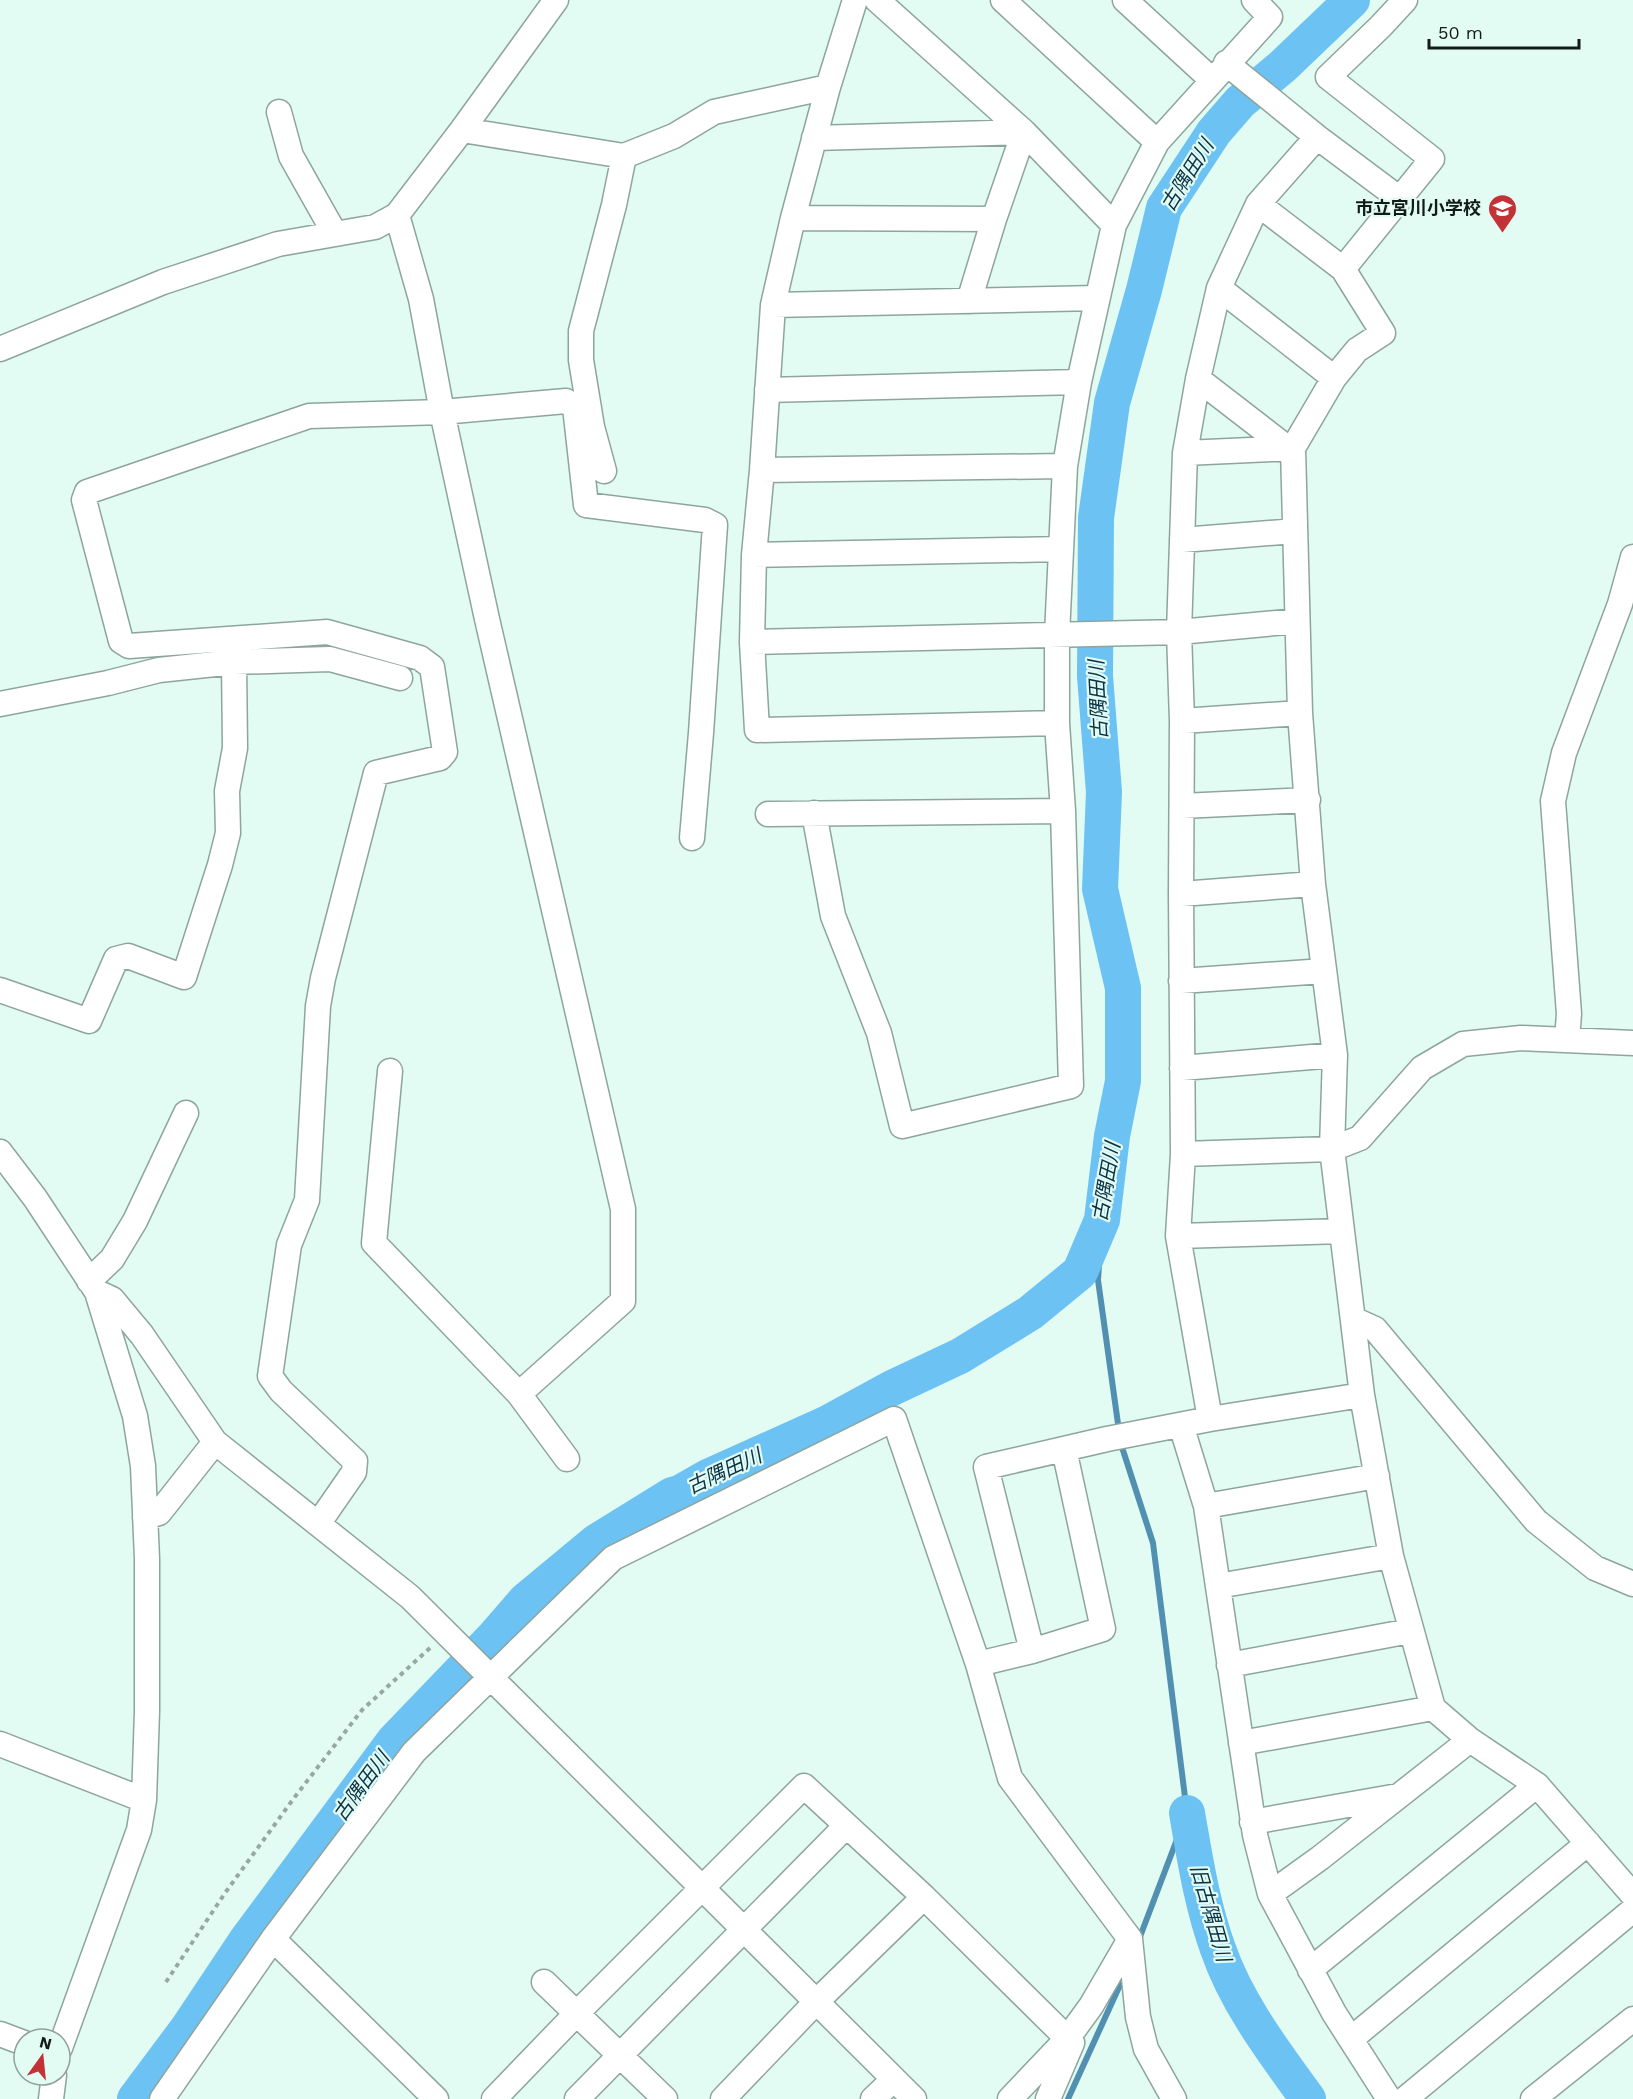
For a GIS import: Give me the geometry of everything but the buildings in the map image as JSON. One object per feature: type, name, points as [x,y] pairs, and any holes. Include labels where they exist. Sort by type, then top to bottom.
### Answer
[{"type":"street","points":[[0,349],[163,282],[278,244],[375,227],[397,215],[556,0]]},
{"type":"street","points":[[855,0],[814,138],[773,305],[754,555],[752,642],[757,730],[1057,723]]},
{"type":"street","points":[[877,0],[1024,132],[1114,225]]},
{"type":"street","points":[[1004,0],[1157,142]]},
{"type":"street","points":[[1125,0],[1219,72],[1317,137],[1400,199]]},
{"type":"street","points":[[814,813],[832,916],[879,1033],[902,1126],[1071,1086],[1063,811],[1057,723],[1063,635],[1061,549],[1065,466],[1079,382],[1114,225],[1157,142],[1270,17],[1254,0]]},
{"type":"street","points":[[1343,269],[1432,159],[1328,76],[1405,0]]},
{"type":"street","points":[[462,130],[624,156],[674,136],[714,112],[828,87]]},
{"type":"street","points":[[279,112],[291,156],[335,234]]},
{"type":"street","points":[[814,138],[1024,132]]},
{"type":"street","points":[[969,301],[1024,132]]},
{"type":"street","points":[[1210,1419],[1178,1236],[1183,1154],[1180,894],[1182,721],[1179,632],[1185,453],[1198,379],[1219,288],[1258,204],[1317,137]]},
{"type":"street","points":[[603,471],[592,427],[581,360],[581,331],[614,205],[624,156]]},
{"type":"street","points":[[1258,204],[1343,269],[1383,333],[1357,350],[1334,378],[1289,448],[1295,531],[1300,712],[1313,884],[1335,1055],[1332,1149],[1362,1395],[1390,1556],[1432,1708],[1470,1740],[1537,1785],[1633,1894]]},
{"type":"street","points":[[397,215],[421,299],[442,412],[487,619],[623,1209],[622,1301],[519,1394]]},
{"type":"street","points":[[793,218],[994,219]]},
{"type":"street","points":[[1219,288],[1334,378]]},
{"type":"street","points":[[773,305],[1097,298]]},
{"type":"street","points":[[1198,379],[1289,448]]},
{"type":"street","points":[[767,390],[1079,382]]},
{"type":"street","points":[[318,1524],[354,1472],[355,1461],[281,1391],[270,1376],[289,1245],[308,1200],[318,1006],[323,978],[376,773],[440,759],[446,752],[432,667],[420,658],[327,632],[129,646],[121,641],[84,500],[87,492],[309,416],[442,412],[566,401],[574,407],[586,506],[705,520],[715,525],[692,838]]},
{"type":"street","points":[[1185,453],[1289,448]]},
{"type":"street","points":[[762,470],[1065,466]]},
{"type":"street","points":[[1182,540],[1295,531]]},
{"type":"street","points":[[754,555],[1061,549]]},
{"type":"street","points":[[1567,1039],[1569,1014],[1553,801],[1564,753],[1620,604],[1633,557]]},
{"type":"street","points":[[752,642],[1179,632],[1297,621]]},
{"type":"street","points":[[0,704],[108,683],[159,670],[234,662],[330,658],[400,678]]},
{"type":"street","points":[[0,990],[89,1021],[116,959],[128,956],[184,977],[220,866],[228,833],[227,791],[235,748],[234,662]]},
{"type":"street","points":[[1182,721],[1300,712]]},
{"type":"street","points":[[1182,807],[1308,800]]},
{"type":"street","points":[[768,814],[1063,811]]},
{"type":"street","points":[[1180,894],[1313,884]]},
{"type":"street","points":[[1181,981],[1324,970]]},
{"type":"street","points":[[1183,1154],[1332,1149],[1360,1138],[1422,1068],[1463,1044],[1521,1038],[1633,1042]]},
{"type":"street","points":[[1182,1068],[1335,1055]]},
{"type":"street","points":[[390,1071],[374,1244],[519,1394],[567,1459]]},
{"type":"street","points":[[93,1287],[135,1221],[186,1113]]},
{"type":"street","points":[[0,1152],[35,1198],[93,1287],[135,1416],[143,1466],[147,1711],[144,1800],[139,1830],[68,2027]]},
{"type":"street","points":[[0,1181],[35,1198]]},
{"type":"street","points":[[1178,1236],[1342,1231]]},
{"type":"street","points":[[93,1287],[112,1299],[142,1335],[215,1442],[410,1597],[914,2099]]},
{"type":"street","points":[[1353,1319],[1376,1329],[1536,1521],[1595,1568],[1633,1584]]},
{"type":"street","points":[[1032,1651],[986,1467],[1210,1419],[1362,1395]]},
{"type":"street","points":[[162,2099],[273,1939],[414,1752],[613,1558],[894,1419],[978,1664],[1010,1778],[1130,1939],[1138,2017],[1146,2049],[1167,2096]]},
{"type":"street","points":[[1181,1425],[1206,1506],[1252,1822],[1270,1894],[1310,1970],[1389,2099]]},
{"type":"street","points":[[145,1517],[159,1513],[215,1442]]},
{"type":"street","points":[[978,1664],[1032,1651],[1103,1629],[1064,1449]]},
{"type":"street","points":[[1206,1506],[1377,1476]]},
{"type":"street","points":[[1218,1586],[1390,1556]]},
{"type":"street","points":[[1229,1665],[1410,1631]]},
{"type":"street","points":[[1241,1743],[1432,1708]]},
{"type":"street","points":[[1270,1894],[1320,1858],[1470,1740]]},
{"type":"street","points":[[0,1744],[144,1800]]},
{"type":"street","points":[[1310,1970],[1537,1785]]},
{"type":"street","points":[[494,2099],[804,1786],[924,1897],[1072,2043],[1048,2099]]},
{"type":"street","points":[[1252,1822],[1400,1796]]},
{"type":"street","points":[[577,2099],[846,1826]]},
{"type":"street","points":[[1351,2039],[1588,1843]]},
{"type":"street","points":[[723,2099],[816,2002],[924,1897]]},
{"type":"street","points":[[1405,2099],[1633,1910]]},
{"type":"street","points":[[273,1939],[436,2099]]},
{"type":"street","points":[[1010,2099],[1067,2039],[1091,2006],[1130,1939]]},
{"type":"street","points":[[544,1982],[665,2099]]},
{"type":"street","points":[[1533,2099],[1633,2019]]},
{"type":"street","points":[[873,2099],[894,2079]]},
{"type":"path","points":[[166,1982],[225,1893],[362,1710],[447,1632]]},
{"type":"waterway","name":"古隅田川","points":[[135,2099],[188,2028],[246,1941],[394,1741],[493,1638],[526,1600],[596,1542],[672,1495],[826,1424],[892,1388],[960,1356],[1030,1313],[1080,1272],[1102,1220],[1112,1136],[1123,1081],[1123,988],[1100,889],[1104,792],[1095,676],[1096,518],[1112,403],[1144,290],[1164,208],[1214,132],[1240,102],[1283,66],[1352,0]]},
{"type":"waterway","points":[[1102,1220],[1098,1280],[1119,1431]]},
{"type":"waterway","points":[[1120,1441],[1153,1543],[1187,1813],[1138,1942]]},
{"type":"waterway","name":"旧古隅田川","points":[[1187,1813],[1203,1899],[1226,1969],[1257,2027],[1308,2099]]},
{"type":"waterway","points":[[1068,2099],[1125,1974]]},
{"type":"place","name":"市立宮川小学校","points":[[1502,234]]}]
